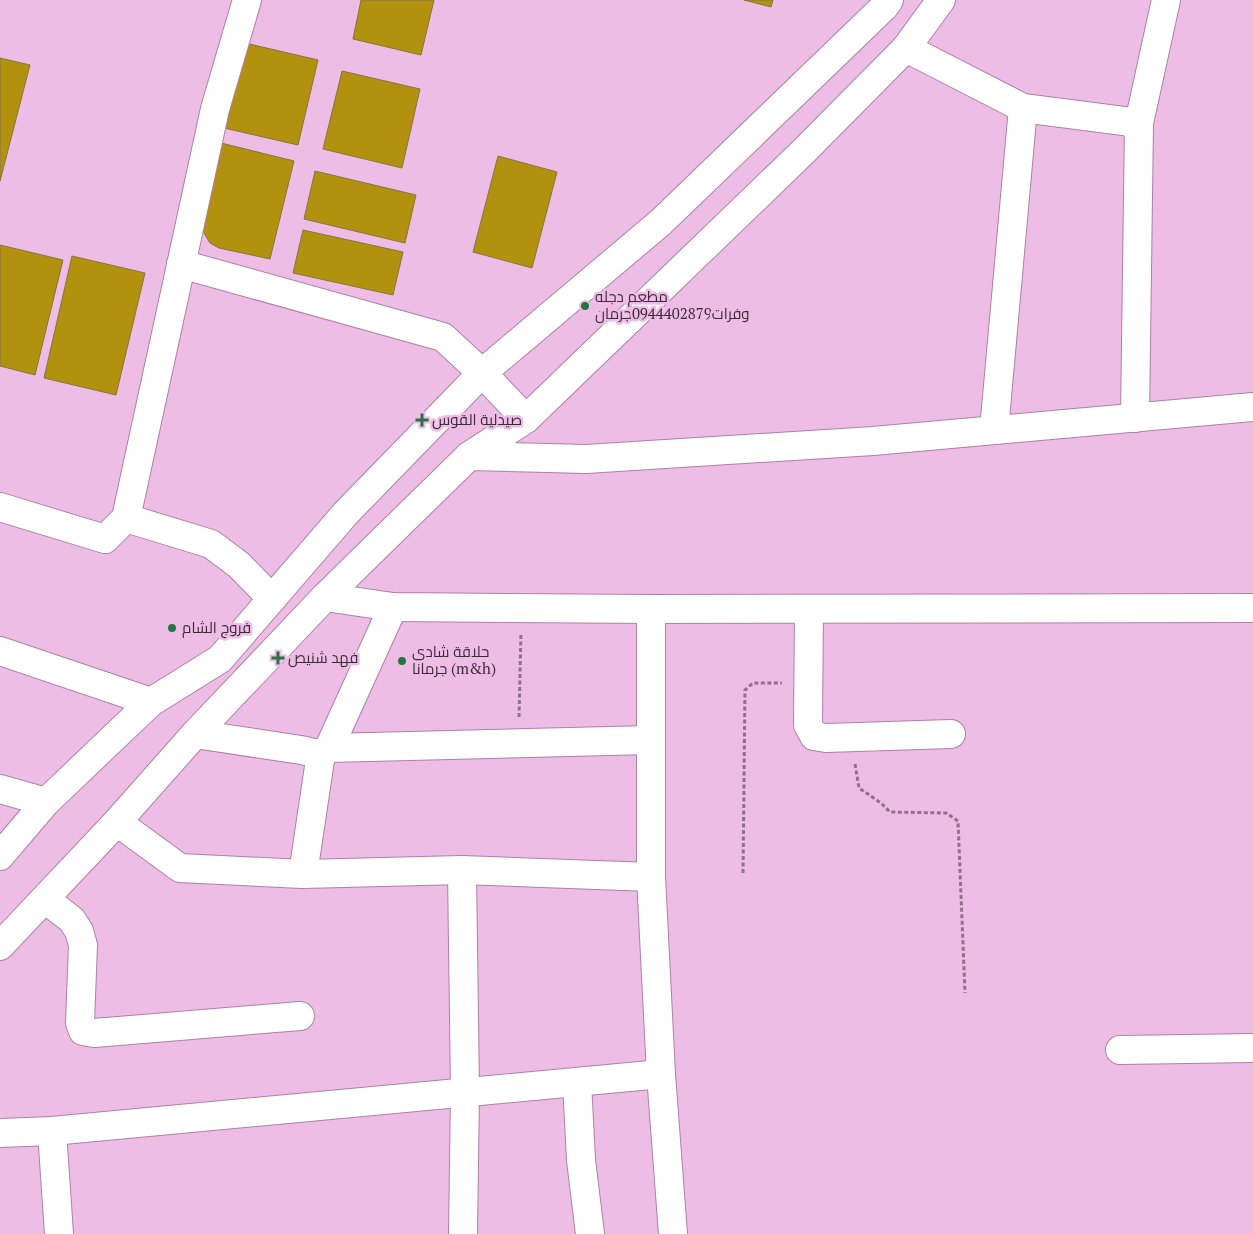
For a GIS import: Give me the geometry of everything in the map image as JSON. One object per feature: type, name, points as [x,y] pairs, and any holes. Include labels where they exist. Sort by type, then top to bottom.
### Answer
[{"type":"street","points":[[0,507],[105,539],[126,518],[215,109],[247,0]]},
{"type":"street","points":[[0,946],[117,822],[194,734],[325,598],[469,456],[526,419],[805,150],[906,48],[941,0]]},
{"type":"street","points":[[1135,418],[1139,123],[1166,0]]},
{"type":"street","points":[[0,856],[46,802],[151,702],[220,659],[345,514],[482,373],[662,222],[881,2]]},
{"type":"street","points":[[906,48],[1023,108],[1139,123]]},
{"type":"street","points":[[994,430],[1023,108]]},
{"type":"street","points":[[181,264],[443,337],[482,373],[526,419]]},
{"type":"street","points":[[469,456],[586,459],[872,441],[1253,407]]},
{"type":"street","points":[[126,518],[211,544],[239,565],[272,599]]},
{"type":"street","points":[[325,598],[393,607],[651,609],[1253,608]]},
{"type":"street","points":[[303,874],[320,760],[323,751],[393,607]]},
{"type":"street","points":[[651,609],[651,877],[661,1074],[673,1234]]},
{"type":"street","points":[[809,609],[808,725],[814,736],[826,738],[951,734]]},
{"type":"street","points":[[0,651],[151,702]]},
{"type":"street","points":[[194,734],[313,752],[519,743],[651,740]]},
{"type":"street","points":[[0,789],[46,802]]},
{"type":"street","points":[[117,822],[180,868],[303,874],[462,870],[651,877]]},
{"type":"street","points":[[462,870],[465,1093],[463,1234]]},
{"type":"street","points":[[45,899],[72,920],[79,931],[83,945],[80,1023],[83,1031],[94,1033],[300,1016]]},
{"type":"street","points":[[1120,1050],[1253,1048]]},
{"type":"street","points":[[0,1133],[52,1131],[661,1074]]},
{"type":"street","points":[[577,1082],[581,1160],[590,1234]]},
{"type":"street","points":[[52,1131],[59,1234]]},
{"type":"path","points":[[519,743],[522,608]]},
{"type":"path","points":[[743,872],[745,690],[753,683],[808,684]]},
{"type":"path","points":[[853,737],[859,788],[881,803],[890,812],[946,813],[958,821],[965,993]]},
{"type":"building","points":[[361,0],[434,0],[421,55],[353,39]]},
{"type":"building","points":[[744,0],[773,0],[771,7]]},
{"type":"building","points":[[245,43],[318,60],[298,145],[224,128]]},
{"type":"building","points":[[0,58],[30,65],[0,181]]},
{"type":"building","points":[[342,71],[420,89],[402,168],[323,149]]},
{"type":"building","points":[[217,142],[294,161],[270,259],[219,248],[210,243],[204,233],[200,223]]},
{"type":"building","points":[[498,156],[557,172],[532,268],[473,252]]},
{"type":"building","points":[[315,171],[416,195],[405,243],[304,219]]},
{"type":"building","points":[[303,230],[403,252],[393,295],[293,273]]},
{"type":"building","points":[[0,245],[63,260],[35,375],[0,366]]},
{"type":"building","points":[[72,256],[145,273],[116,395],[44,378]]},
{"type":"place","name":"مطعم دجله وفرات0944402879جرمان","points":[[585,306]]},
{"type":"place","name":"صيدلية القوس","points":[[422,420]]},
{"type":"place","name":"فروج الشام","points":[[172,628]]},
{"type":"place","name":"فهد شنيص","points":[[278,658]]},
{"type":"place","name":"حلاقة شادي جرمانا (m&h)","points":[[402,661]]}]
